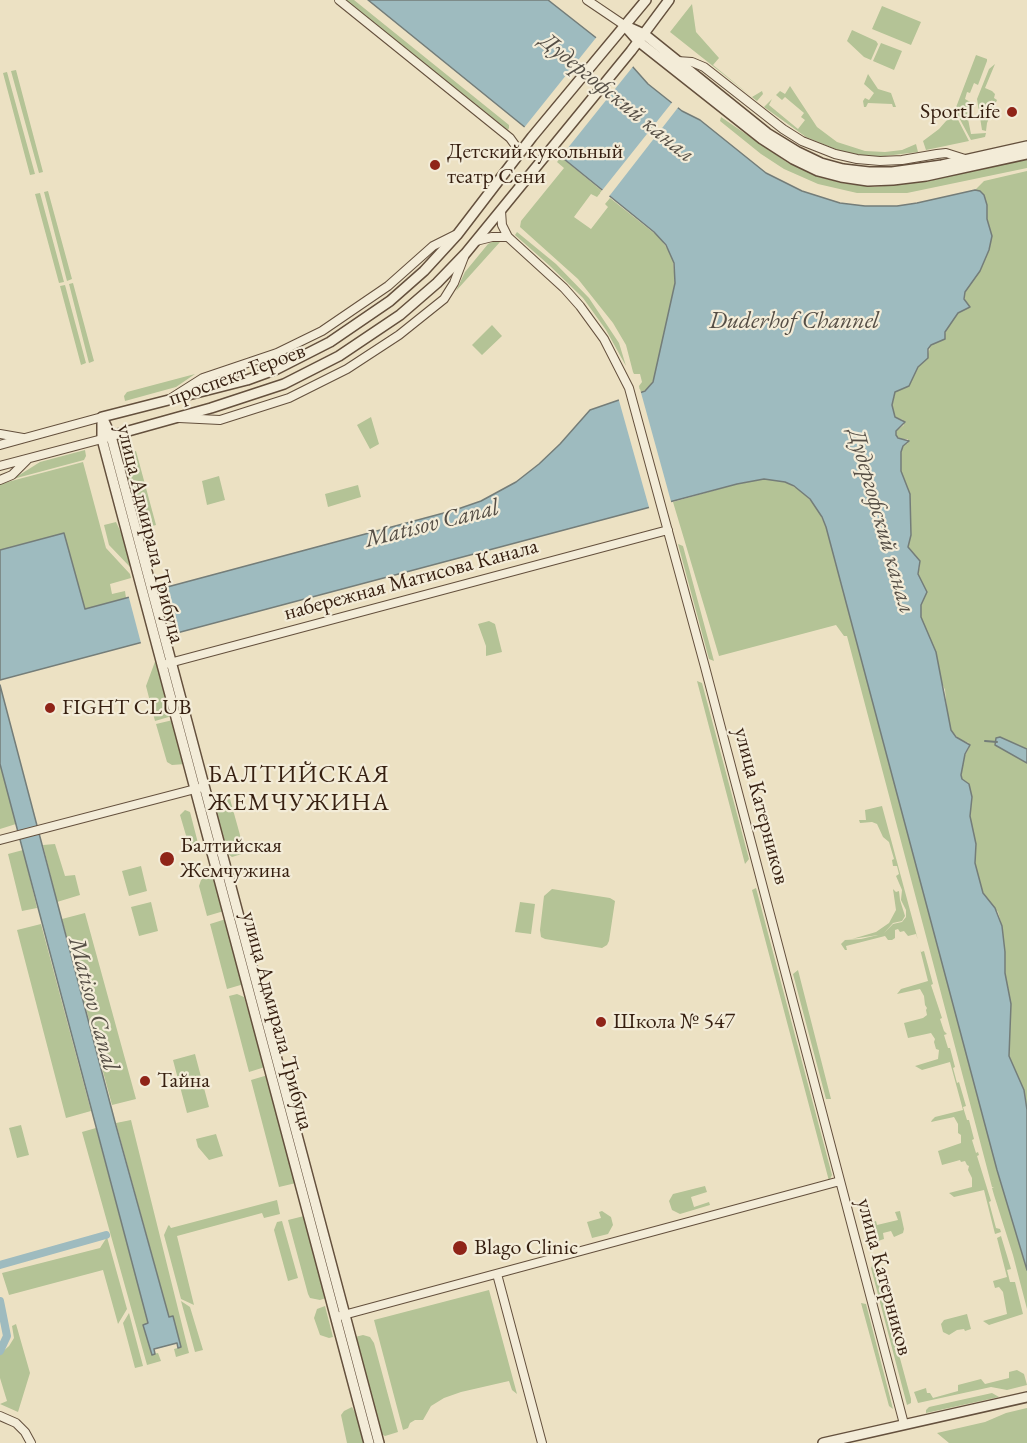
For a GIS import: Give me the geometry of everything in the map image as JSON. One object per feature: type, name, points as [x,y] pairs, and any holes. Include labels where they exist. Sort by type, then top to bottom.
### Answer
[{"type":"street","points":[[339,0],[510,138],[515,145],[516,158]]},
{"type":"street","points":[[587,0],[678,61],[767,133],[821,163],[851,170],[892,172],[924,169],[1027,146]]},
{"type":"street","points":[[624,25],[646,0]]},
{"type":"street","points":[[641,37],[669,0]]},
{"type":"street","name":"проспект Героев","points":[[0,445],[173,397],[247,380],[286,365],[330,342],[390,301],[424,271],[456,235],[532,137],[624,25]]},
{"type":"street","points":[[641,37],[762,139],[793,159],[818,171],[868,181],[893,180],[926,176],[1027,154]]},
{"type":"street","name":"проспект Героев","points":[[0,466],[177,418],[284,384],[339,356],[400,315],[437,283],[465,254],[641,37]]},
{"type":"street","points":[[510,138],[532,137]]},
{"type":"street","points":[[476,241],[492,237],[508,237],[502,225],[501,211]]},
{"type":"street","points":[[173,397],[203,378],[277,353],[322,331],[388,286],[433,246],[456,235]]},
{"type":"street","name":"улица Катерников","points":[[508,237],[564,288],[580,306],[608,346],[629,388],[904,1424]]},
{"type":"street","points":[[177,418],[220,420],[289,398],[347,369],[399,335],[444,299],[454,283],[465,254]]},
{"type":"street","name":"улица Адмирала Трибуца","points":[[102,417],[340,1316],[369,1443]]},
{"type":"street","points":[[0,434],[24,438]]},
{"type":"street","points":[[0,480],[12,475],[29,458]]},
{"type":"street","name":"набережная Матисова Канала","points":[[166,663],[668,530]]},
{"type":"street","points":[[2,840],[199,788]]},
{"type":"street","points":[[340,1316],[840,1181]]},
{"type":"street","points":[[498,1274],[542,1443]]},
{"type":"street","name":"улица Адмирала Трибуца","points":[[340,1316],[379,1443]]},
{"type":"street","points":[[823,1443],[1027,1397]]},
{"type":"street","points":[[0,1416],[16,1423],[32,1443]]},
{"type":"green space","points":[[346,0],[354,0],[509,125],[508,130]]},
{"type":"green space","points":[[692,4],[696,32],[719,58],[713,65],[752,97],[762,91],[763,94],[757,101],[670,32]]},
{"type":"green space","points":[[882,6],[921,22],[911,45],[872,29]]},
{"type":"green space","points":[[852,30],[878,44],[871,60],[864,57],[847,41]]},
{"type":"green space","points":[[881,43],[902,51],[894,70],[873,61]]},
{"type":"green space","points":[[976,55],[987,61],[978,85],[974,83],[965,99],[972,103],[973,108],[972,112],[967,114],[971,134],[986,133],[985,137],[971,140],[955,110]]},
{"type":"green space","points":[[995,64],[985,88],[995,94],[994,98],[997,100],[986,131],[982,130],[977,99],[989,69]]},
{"type":"green space","points":[[16,70],[43,172],[39,173],[11,71]]},
{"type":"green space","points":[[7,72],[35,174],[30,175],[3,73]]},
{"type":"green space","points":[[868,74],[878,89],[891,93],[896,107],[892,104],[868,103],[864,107],[865,98],[869,100],[874,93],[864,84]]},
{"type":"green space","points":[[790,86],[817,127],[837,142],[865,151],[885,152],[902,150],[916,144],[918,152],[865,156],[838,150],[806,137],[764,107],[772,99],[769,105],[798,129],[805,120],[801,117],[804,113],[785,97],[782,100],[776,95],[780,91],[785,94]]},
{"type":"green space","points":[[954,112],[969,141],[926,150],[923,141],[939,129]]},
{"type":"green space","points":[[721,117],[788,163],[819,177],[841,183],[874,187],[906,184],[1027,159],[1027,168],[907,193],[857,193],[818,184],[784,169],[720,121]]},
{"type":"green space","points":[[561,157],[602,191],[597,197],[591,194],[574,217],[591,229],[608,207],[605,204],[610,198],[659,237],[673,260],[675,283],[654,379],[648,389],[640,392],[639,386],[642,382],[640,374],[634,374],[626,345],[613,323],[578,279],[520,227],[521,221],[564,168],[557,162]]},
{"type":"green space","points":[[1027,171],[1027,1110],[1023,1089],[1009,1056],[1011,1004],[1005,973],[1002,926],[998,912],[985,898],[982,889],[975,863],[976,844],[970,816],[972,797],[969,784],[961,778],[969,743],[959,739],[951,730],[945,690],[938,673],[936,654],[921,617],[921,605],[927,592],[918,574],[920,565],[918,559],[908,547],[911,535],[910,494],[901,471],[901,452],[903,446],[908,443],[908,439],[901,439],[895,435],[896,431],[904,425],[903,420],[895,417],[892,408],[895,392],[909,386],[918,367],[926,360],[931,345],[944,339],[946,330],[958,313],[964,309],[965,292],[980,271],[989,250],[985,198],[980,191],[975,190],[984,181]]},
{"type":"green space","points":[[48,191],[72,279],[67,281],[44,192]]},
{"type":"green space","points":[[40,193],[64,282],[59,283],[35,194]]},
{"type":"green space","points":[[517,232],[556,264],[589,298],[619,343],[626,366],[606,330],[583,298],[515,235]]},
{"type":"green space","points":[[494,241],[500,242],[456,291],[465,272],[488,244]]},
{"type":"green space","points":[[73,283],[94,361],[89,363],[69,284]]},
{"type":"green space","points":[[65,285],[86,363],[81,365],[60,286]]},
{"type":"green space","points":[[492,325],[502,336],[482,355],[472,345]]},
{"type":"green space","points":[[195,374],[176,387],[125,401],[124,396],[127,392]]},
{"type":"green space","points":[[371,417],[379,444],[370,449],[357,425]]},
{"type":"green space","points":[[85,450],[84,460],[13,479],[40,462]]},
{"type":"green space","points":[[136,451],[156,525],[142,529],[122,455]]},
{"type":"green space","points":[[83,462],[106,548],[131,578],[110,584],[112,594],[125,591],[126,598],[85,609],[64,533],[0,550],[0,484]]},
{"type":"green space","points":[[219,476],[225,500],[207,505],[202,481]]},
{"type":"green space","points":[[764,479],[785,482],[803,492],[817,508],[826,527],[997,1170],[1024,1256],[1027,1270],[1027,1309],[992,1188],[994,1187],[992,1187],[847,636],[844,636],[836,625],[719,656],[673,502]]},
{"type":"green space","points":[[358,485],[361,497],[328,507],[325,494]]},
{"type":"green space","points":[[116,522],[124,539],[131,568],[109,545],[104,525]]},
{"type":"green space","points":[[678,544],[683,546],[714,661],[709,659]]},
{"type":"green space","points":[[489,621],[495,624],[502,652],[486,656],[486,646],[478,624]]},
{"type":"green space","points":[[156,659],[172,716],[155,721],[146,686]]},
{"type":"green space","points":[[697,681],[702,683],[749,859],[745,864]]},
{"type":"green space","points":[[173,720],[185,764],[172,765],[167,762],[156,724]]},
{"type":"green space","points":[[0,764],[16,824],[0,829]]},
{"type":"green space","points":[[230,799],[245,853],[232,857],[228,854],[214,803]]},
{"type":"green space","points":[[882,806],[918,940],[916,934],[908,936],[904,931],[900,932],[898,929],[895,930],[895,938],[892,940],[888,940],[885,936],[846,946],[847,950],[845,950],[841,944],[845,940],[861,939],[878,935],[852,939],[876,932],[889,923],[896,910],[893,889],[896,892],[899,891],[900,900],[905,916],[902,921],[893,923],[884,933],[893,924],[902,922],[906,917],[906,910],[901,900],[902,890],[896,876],[899,874],[897,866],[893,866],[892,860],[894,859],[889,842],[883,837],[877,824],[860,823],[859,820],[866,820],[865,810]]},
{"type":"green space","points":[[185,810],[190,812],[199,847],[190,849],[180,815]]},
{"type":"green space","points":[[55,844],[65,876],[75,875],[80,895],[57,902],[43,845]]},
{"type":"green space","points":[[23,850],[37,908],[22,911],[8,854]]},
{"type":"green space","points":[[141,866],[147,891],[129,896],[122,871]]},
{"type":"green space","points":[[207,875],[212,876],[217,885],[224,911],[207,916],[199,886],[201,880]]},
{"type":"green space","points":[[756,888],[832,1175],[829,1181],[752,890]]},
{"type":"green space","points":[[552,889],[610,898],[615,901],[607,945],[602,948],[541,937],[544,896]]},
{"type":"green space","points":[[151,902],[158,931],[139,936],[131,907]]},
{"type":"green space","points":[[520,902],[535,904],[531,934],[515,932]]},
{"type":"green space","points":[[85,913],[136,1099],[112,1105],[62,919]]},
{"type":"green space","points":[[226,919],[244,984],[227,989],[210,924]]},
{"type":"green space","points":[[41,924],[91,1111],[66,1118],[17,930]]},
{"type":"green space","points":[[920,949],[921,952],[924,951],[933,984],[931,985],[942,1018],[940,1019],[947,1034],[944,1035],[948,1048],[950,1048],[957,1083],[959,1082],[966,1106],[963,1107],[967,1120],[969,1120],[976,1153],[978,1152],[979,1155],[977,1156],[991,1201],[989,1202],[996,1228],[1001,1232],[995,1234],[984,1190],[954,1197],[949,1193],[972,1187],[969,1166],[965,1161],[960,1160],[942,1165],[938,1151],[961,1143],[961,1135],[958,1133],[958,1124],[954,1117],[931,1122],[935,1117],[963,1110],[950,1062],[922,1070],[915,1066],[938,1059],[939,1050],[936,1049],[935,1039],[931,1033],[908,1038],[904,1023],[927,1015],[924,996],[920,989],[897,994],[901,989],[928,981]]},
{"type":"green space","points":[[798,970],[831,1099],[826,1099],[793,974]]},
{"type":"green space","points":[[237,994],[244,997],[265,1067],[249,1072],[229,996]]},
{"type":"green space","points":[[195,1054],[209,1107],[187,1113],[173,1060]]},
{"type":"green space","points":[[268,1075],[296,1183],[279,1187],[251,1080]]},
{"type":"green space","points":[[131,1120],[189,1353],[176,1357],[174,1349],[181,1347],[173,1317],[169,1317],[116,1123]]},
{"type":"green space","points":[[21,1125],[29,1155],[17,1158],[9,1128]]},
{"type":"green space","points":[[96,1128],[148,1323],[144,1325],[152,1354],[158,1353],[161,1361],[147,1365],[82,1132]]},
{"type":"green space","points":[[216,1134],[223,1156],[209,1160],[198,1147],[196,1139]]},
{"type":"green space","points":[[705,1186],[707,1192],[691,1197],[694,1207],[709,1202],[710,1205],[680,1214],[672,1210],[669,1201],[673,1194]]},
{"type":"green space","points":[[277,1200],[280,1214],[264,1218],[262,1213],[177,1236],[194,1305],[181,1299],[164,1235],[168,1226],[171,1228]]},
{"type":"green space","points":[[602,1211],[611,1217],[613,1225],[608,1234],[592,1238],[587,1222],[601,1218],[599,1212]]},
{"type":"green space","points":[[900,1211],[903,1233],[894,1237],[891,1231],[883,1233],[884,1239],[875,1242],[869,1223],[876,1221],[877,1225],[898,1220],[895,1212]]},
{"type":"green space","points":[[304,1216],[326,1298],[320,1300],[310,1298],[308,1294],[288,1220]]},
{"type":"green space","points":[[282,1221],[298,1278],[288,1281],[274,1230],[277,1222]]},
{"type":"green space","points":[[1001,1236],[1011,1269],[1007,1270],[1010,1282],[1015,1282],[1023,1314],[989,1325],[983,1321],[1007,1314],[1003,1292],[999,1287],[995,1288],[993,1281],[1007,1277],[997,1238]]},
{"type":"green space","points":[[107,1237],[127,1309],[118,1324],[103,1270],[9,1295],[2,1273],[100,1248]]},
{"type":"green space","points":[[874,1262],[911,1399],[911,1403],[907,1405],[871,1268]]},
{"type":"green space","points":[[489,1290],[517,1394],[512,1390],[509,1381],[461,1392],[431,1406],[423,1420],[415,1420],[403,1430],[374,1320]]},
{"type":"green space","points":[[181,1301],[190,1307],[203,1350],[195,1352]]},
{"type":"green space","points":[[861,1303],[866,1304],[893,1409],[889,1406]]},
{"type":"green space","points":[[325,1306],[333,1337],[329,1338],[320,1335],[314,1318],[317,1309]]},
{"type":"green space","points":[[129,1313],[143,1366],[135,1368],[123,1323]]},
{"type":"green space","points":[[967,1314],[971,1329],[957,1330],[949,1335],[943,1332],[941,1324],[944,1320]]},
{"type":"green space","points":[[16,1324],[30,1373],[18,1412],[0,1404],[7,1401],[0,1378],[0,1354],[14,1338],[12,1326]]},
{"type":"green space","points":[[363,1335],[370,1337],[374,1343],[398,1432],[385,1436],[381,1434],[355,1337]]},
{"type":"green space","points":[[1017,1370],[1024,1374],[1027,1385],[1007,1390],[991,1387],[918,1403],[914,1392],[926,1388],[927,1393],[930,1393],[933,1398],[958,1391],[958,1385],[981,1379],[985,1384],[1009,1378],[1009,1372]]},
{"type":"green space","points":[[992,1393],[999,1397],[926,1413],[929,1407]]},
{"type":"green space","points":[[352,1407],[361,1424],[366,1443],[347,1443],[341,1415]]},
{"type":"green space","points":[[1027,1408],[1027,1443],[949,1443],[937,1433],[985,1422],[1006,1413]]},
{"type":"water","name":"Duderhof Channel","points":[[368,0],[548,0],[632,66],[648,84],[682,111],[700,120],[766,173],[802,191],[840,203],[865,206],[897,206],[975,190],[984,195],[992,236],[980,271],[965,292],[964,299],[970,307],[958,313],[945,332],[945,339],[931,345],[928,349],[928,358],[918,367],[909,386],[895,392],[892,405],[895,417],[905,422],[896,431],[896,435],[898,438],[909,441],[903,446],[901,452],[901,471],[910,494],[911,535],[908,547],[920,561],[918,574],[927,592],[921,605],[921,617],[936,652],[951,730],[956,737],[970,745],[965,754],[961,775],[962,779],[969,784],[972,797],[970,816],[976,844],[975,863],[983,893],[995,908],[1002,926],[1005,973],[1011,1004],[1009,1056],[1024,1090],[1027,1110],[1027,1270],[997,1170],[826,527],[810,499],[794,486],[785,482],[764,479],[737,484],[0,680],[0,550],[64,533],[85,609],[455,510],[481,501],[516,482],[539,464],[590,410],[645,391],[653,382],[675,283],[674,263],[666,245],[654,232]]},
{"type":"water","points":[[0,685],[115,1122],[169,1317],[173,1316],[181,1347],[178,1348],[177,1343],[154,1349],[155,1354],[152,1355],[143,1325],[148,1323],[0,764]]},
{"type":"water","points":[[1000,737],[1027,749],[1027,763],[995,745],[996,738]]},
{"type":"pier","points":[[599,34],[635,64],[559,159],[523,129]]},
{"type":"pier","points":[[674,100],[680,105],[607,199],[600,193]]},
{"type":"pier","points":[[640,389],[672,505],[650,511],[618,397]]},
{"type":"pier","points":[[160,586],[173,637],[142,647],[128,594]]},
{"type":"waterway","points":[[985,741],[997,742]]},
{"type":"waterway","points":[[0,1265],[106,1235]]},
{"type":"waterway","points":[[0,1301],[7,1336],[0,1351]]},
{"type":"place","name":"SportLife","points":[[1012,112]]},
{"type":"place","name":"Детский кукольный театр Сени","points":[[435,165]]},
{"type":"place","name":"FIGHT CLUB","points":[[50,708]]},
{"type":"place","name":"Балтийская Жемчужина","points":[[167,859]]},
{"type":"place","name":"Школа № 547","points":[[601,1022]]},
{"type":"place","name":"Тайна","points":[[145,1081]]},
{"type":"place","name":"Blago Clinic","points":[[460,1248]]},
{"type":"district","name":"БАЛТИЙСКАЯ ЖЕМЧУЖИНА","points":[[299,789]]},
{"type":"water label","name":"Дудергофский канал","points":[[617,98]]},
{"type":"water label","name":"Дудергофский канал","points":[[881,521]]},
{"type":"water label","name":"Matisov Canal","points":[[432,524]]},
{"type":"water label","name":"Matisov Canal","points":[[93,1004]]}]
